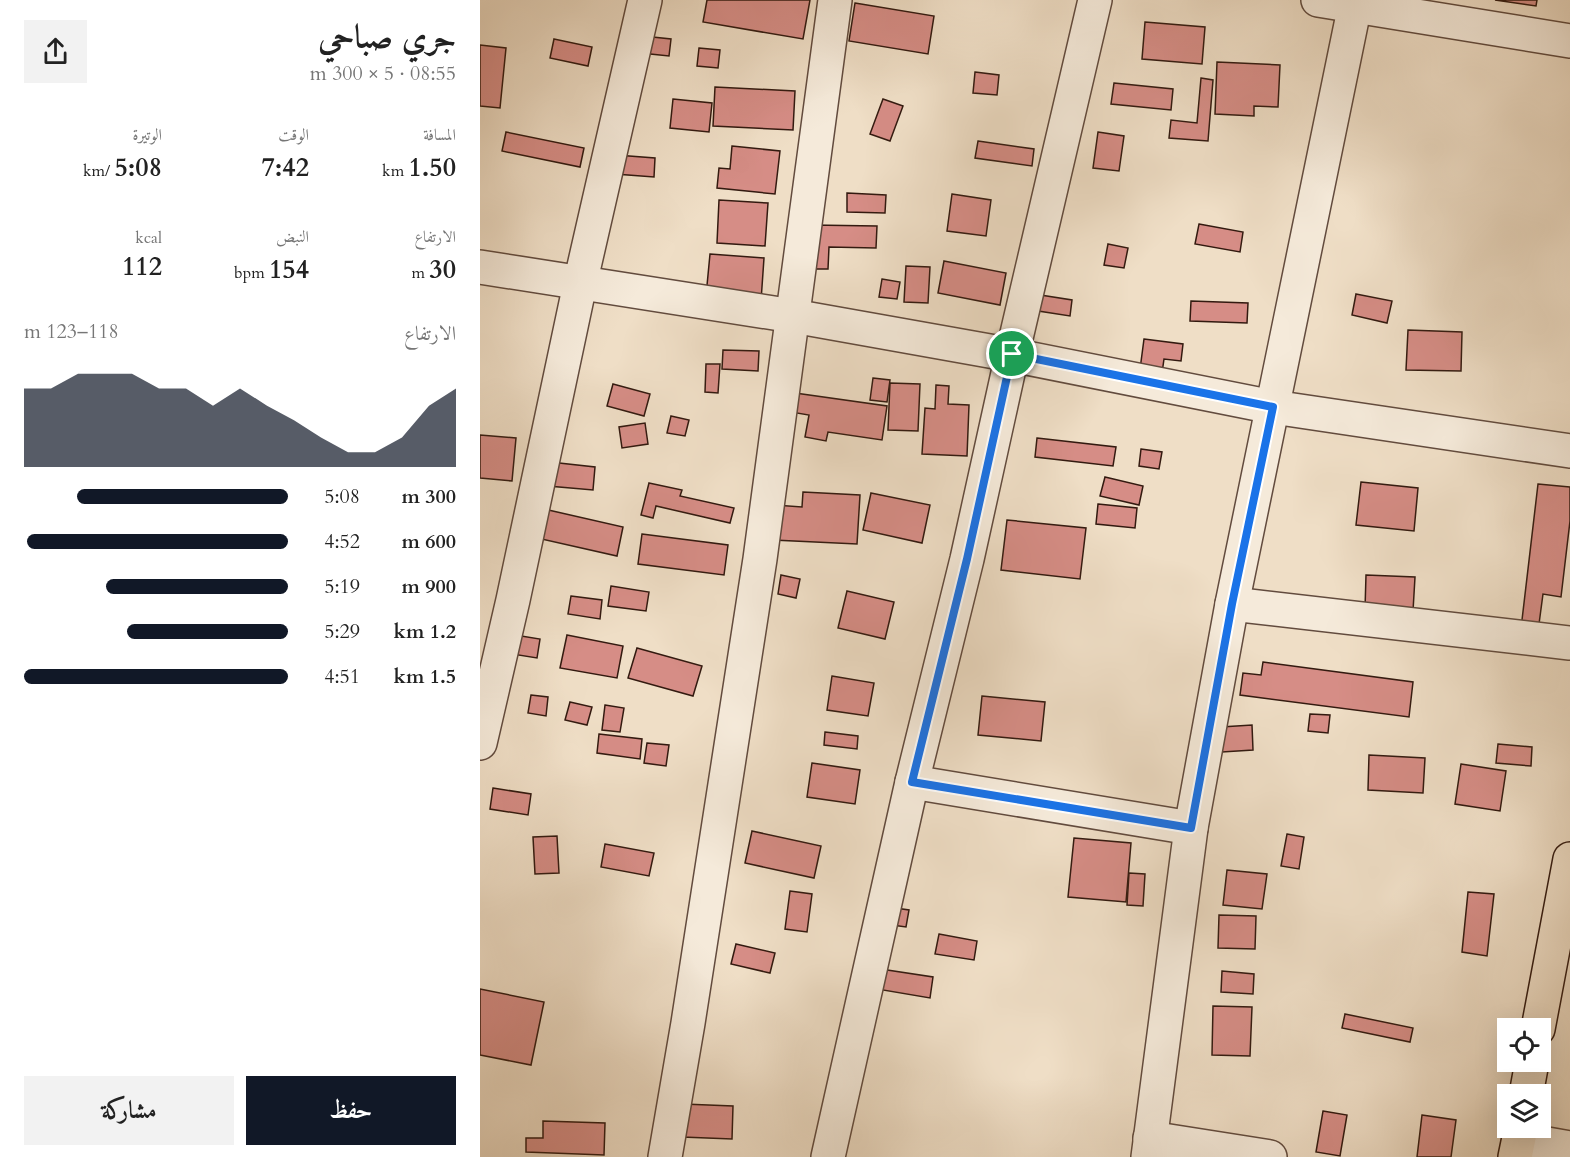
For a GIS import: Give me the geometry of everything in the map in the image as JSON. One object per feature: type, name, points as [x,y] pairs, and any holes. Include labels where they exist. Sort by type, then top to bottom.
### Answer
[{"type":"main road","points":[[1541,1018],[1566,909],[1570,859]]},
{"type":"street","points":[[480,743],[513,600],[580,284],[645,0]]},
{"type":"street","points":[[665,1157],[760,559],[835,0]]},
{"type":"street","points":[[828,1157],[912,782],[967,559],[1012,354],[1095,0]]},
{"type":"street","points":[[1318,0],[1355,3],[1570,41]]},
{"type":"street","points":[[1270,1157],[1149,1147],[1191,828],[1232,604],[1355,3]]},
{"type":"street","points":[[480,267],[793,316],[1012,354],[1273,407],[1570,451]]},
{"type":"street","points":[[1232,604],[1570,643]]},
{"type":"street","points":[[912,782],[1191,828]]},
{"type":"street","points":[[1518,1141],[1570,1148]]},
{"type":"building","points":[[707,0],[810,0],[803,39],[703,22]]},
{"type":"building","points":[[1495,0],[1537,0],[1536,6]]},
{"type":"building","points":[[855,3],[934,16],[928,54],[849,41]]},
{"type":"building","points":[[1145,22],[1205,27],[1202,64],[1142,59]]},
{"type":"building","points":[[643,36],[671,39],[669,56],[641,53]]},
{"type":"building","points":[[554,39],[592,47],[588,66],[550,58]]},
{"type":"building","points":[[480,45],[506,48],[500,108],[480,106]]},
{"type":"building","points":[[699,48],[720,50],[718,68],[697,66]]},
{"type":"building","points":[[1217,62],[1280,65],[1278,107],[1254,106],[1254,116],[1215,114]]},
{"type":"building","points":[[975,72],[999,75],[997,95],[973,93]]},
{"type":"building","points":[[1201,78],[1213,80],[1208,141],[1169,138],[1171,120],[1197,123]]},
{"type":"building","points":[[1114,83],[1173,89],[1171,110],[1111,104]]},
{"type":"building","points":[[715,87],[795,91],[793,130],[713,126]]},
{"type":"building","points":[[673,99],[712,103],[709,132],[670,128]]},
{"type":"building","points":[[883,99],[903,106],[890,141],[870,134]]},
{"type":"building","points":[[506,132],[584,148],[580,167],[502,151]]},
{"type":"building","points":[[1098,132],[1124,136],[1119,171],[1093,168]]},
{"type":"building","points":[[978,141],[1034,149],[1032,166],[975,158]]},
{"type":"building","points":[[732,146],[780,151],[775,194],[717,188],[719,168],[730,169]]},
{"type":"building","points":[[616,155],[655,158],[654,177],[615,174]]},
{"type":"building","points":[[847,193],[886,195],[885,213],[847,212]]},
{"type":"building","points":[[952,194],[991,200],[986,236],[947,231]]},
{"type":"building","points":[[719,200],[768,203],[765,246],[717,243]]},
{"type":"building","points":[[1199,224],[1243,232],[1240,252],[1195,244]]},
{"type":"building","points":[[811,225],[877,226],[876,248],[829,247],[828,269],[810,269]]},
{"type":"building","points":[[1108,244],[1128,248],[1124,268],[1104,265]]},
{"type":"building","points":[[710,254],[764,258],[761,301],[706,296]]},
{"type":"building","points":[[944,261],[1006,273],[1000,305],[938,293]]},
{"type":"building","points":[[906,266],[930,267],[928,303],[904,302]]},
{"type":"building","points":[[882,279],[900,282],[897,299],[879,297]]},
{"type":"building","points":[[1034,294],[1072,300],[1070,316],[1032,310]]},
{"type":"building","points":[[1356,294],[1392,301],[1387,323],[1352,315]]},
{"type":"building","points":[[1191,301],[1248,303],[1247,323],[1190,321]]},
{"type":"building","points":[[1408,330],[1462,332],[1461,371],[1406,370]]},
{"type":"building","points":[[1144,339],[1183,344],[1181,361],[1164,359],[1161,380],[1139,377]]},
{"type":"building","points":[[723,350],[759,351],[758,371],[722,369]]},
{"type":"building","points":[[706,364],[720,364],[718,393],[705,392]]},
{"type":"building","points":[[873,378],[890,380],[887,402],[870,400]]},
{"type":"building","points":[[890,383],[920,384],[918,431],[888,430]]},
{"type":"building","points":[[613,384],[650,394],[644,416],[607,406]]},
{"type":"building","points":[[936,385],[949,386],[948,404],[969,405],[967,456],[922,454],[925,408],[935,409]]},
{"type":"building","points":[[788,392],[887,406],[882,440],[828,432],[826,441],[805,437],[809,415],[785,411]]},
{"type":"building","points":[[671,416],[689,420],[685,436],[667,433]]},
{"type":"building","points":[[645,423],[648,444],[622,448],[619,427]]},
{"type":"building","points":[[480,435],[516,438],[512,481],[480,478]]},
{"type":"building","points":[[1037,438],[1116,447],[1113,466],[1035,457]]},
{"type":"building","points":[[1141,449],[1162,452],[1159,469],[1139,466]]},
{"type":"building","points":[[550,462],[595,467],[593,490],[548,486]]},
{"type":"building","points":[[1105,477],[1143,486],[1139,505],[1100,496]]},
{"type":"building","points":[[1361,482],[1418,488],[1414,531],[1356,525]]},
{"type":"building","points":[[649,483],[682,490],[680,496],[734,508],[730,523],[656,506],[653,518],[641,515]]},
{"type":"building","points":[[1538,484],[1570,487],[1570,521],[1561,597],[1543,594],[1537,639],[1520,637]]},
{"type":"building","points":[[803,492],[860,495],[857,544],[773,540],[775,505],[802,507]]},
{"type":"building","points":[[871,493],[930,505],[922,543],[863,530]]},
{"type":"building","points":[[1098,504],[1137,508],[1135,528],[1096,524]]},
{"type":"building","points":[[544,509],[623,527],[617,556],[537,538]]},
{"type":"building","points":[[1007,520],[1086,528],[1080,579],[1001,570]]},
{"type":"building","points":[[642,534],[728,545],[724,575],[638,564]]},
{"type":"building","points":[[781,575],[800,579],[796,598],[778,594]]},
{"type":"building","points":[[1366,575],[1415,577],[1413,611],[1365,609]]},
{"type":"building","points":[[611,586],[649,592],[646,611],[608,606]]},
{"type":"building","points":[[847,591],[894,602],[885,639],[838,628]]},
{"type":"building","points":[[571,596],[602,600],[600,619],[568,614]]},
{"type":"building","points":[[515,635],[540,639],[537,658],[512,654]]},
{"type":"building","points":[[567,635],[623,646],[617,678],[560,668]]},
{"type":"building","points":[[637,648],[702,666],[693,696],[628,678]]},
{"type":"building","points":[[1263,662],[1413,682],[1409,717],[1240,695],[1243,673],[1261,675]]},
{"type":"building","points":[[832,676],[874,683],[868,716],[827,710]]},
{"type":"building","points":[[531,695],[548,697],[546,716],[528,713]]},
{"type":"building","points":[[982,696],[1045,702],[1041,741],[978,735]]},
{"type":"building","points":[[570,702],[592,707],[587,725],[565,720]]},
{"type":"building","points":[[605,705],[624,708],[620,732],[602,730]]},
{"type":"building","points":[[1310,714],[1330,715],[1328,733],[1308,731]]},
{"type":"building","points":[[1252,725],[1253,750],[1222,752],[1221,727]]},
{"type":"building","points":[[825,732],[858,736],[857,749],[824,745]]},
{"type":"building","points":[[599,734],[642,739],[640,759],[597,753]]},
{"type":"building","points":[[647,743],[669,745],[666,766],[644,763]]},
{"type":"building","points":[[1498,744],[1532,747],[1531,766],[1496,763]]},
{"type":"building","points":[[1369,755],[1425,758],[1423,793],[1368,790]]},
{"type":"building","points":[[812,763],[860,770],[855,804],[807,797]]},
{"type":"building","points":[[1461,764],[1506,771],[1500,811],[1455,804]]},
{"type":"building","points":[[493,788],[531,794],[528,815],[490,809]]},
{"type":"building","points":[[752,831],[821,846],[814,878],[745,863]]},
{"type":"building","points":[[1287,834],[1304,837],[1299,869],[1281,866]]},
{"type":"building","points":[[557,836],[559,873],[535,874],[533,837]]},
{"type":"building","points":[[1074,838],[1131,843],[1126,902],[1068,897]]},
{"type":"building","points":[[605,844],[654,853],[649,876],[601,867]]},
{"type":"building","points":[[1227,870],[1267,874],[1262,909],[1223,905]]},
{"type":"building","points":[[1129,873],[1145,874],[1143,906],[1127,905]]},
{"type":"building","points":[[790,891],[812,894],[807,932],[785,929]]},
{"type":"building","points":[[1468,892],[1494,894],[1487,956],[1462,952]]},
{"type":"building","points":[[888,907],[909,910],[906,927],[885,924]]},
{"type":"building","points":[[1219,915],[1256,916],[1255,949],[1218,948]]},
{"type":"building","points":[[939,934],[977,941],[974,960],[935,954]]},
{"type":"building","points":[[736,944],[775,953],[770,973],[731,964]]},
{"type":"building","points":[[874,968],[933,977],[930,998],[871,988]]},
{"type":"building","points":[[1222,971],[1254,974],[1253,994],[1221,992]]},
{"type":"building","points":[[480,989],[544,1002],[531,1065],[480,1055]]},
{"type":"building","points":[[1213,1006],[1252,1007],[1250,1056],[1212,1055]]},
{"type":"building","points":[[1345,1014],[1413,1028],[1410,1042],[1342,1028]]},
{"type":"building","points":[[683,1104],[733,1106],[732,1139],[682,1137]]},
{"type":"building","points":[[1323,1111],[1347,1115],[1340,1156],[1316,1152]]},
{"type":"building","points":[[1422,1115],[1456,1120],[1451,1157],[1417,1157]]},
{"type":"building","points":[[543,1121],[605,1123],[604,1155],[526,1152],[526,1138],[543,1138]]},
{"type":"route","points":[[1012,354],[1273,407],[1232,604],[1191,828],[912,782],[967,559],[1012,354]]}]
